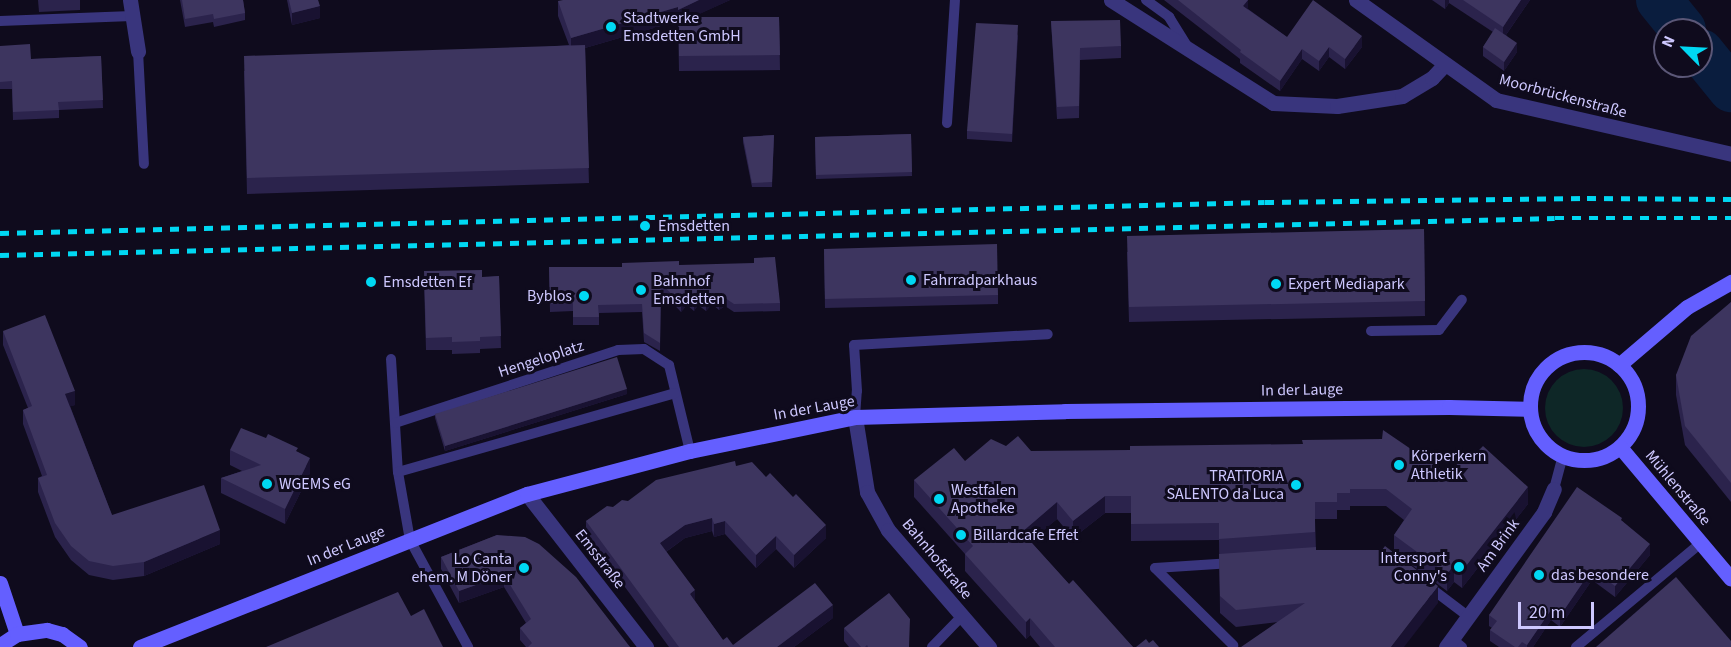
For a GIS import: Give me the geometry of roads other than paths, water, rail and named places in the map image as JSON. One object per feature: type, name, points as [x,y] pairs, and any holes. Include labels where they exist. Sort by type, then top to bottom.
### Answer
[{"type":"street","points":[[130,0],[138,51]]},
{"type":"street","points":[[1111,0],[1273,103],[1337,106],[1402,96],[1432,78],[1444,65]]},
{"type":"street","name":"Moorbrückenstraße","points":[[1356,0],[1496,100],[1724,153]]},
{"type":"street","points":[[1619,365],[1687,307],[1731,282]]},
{"type":"street","points":[[1591,352],[1619,365],[1631,379],[1637,397],[1638,415],[1631,432],[1620,447],[1607,455],[1578,460],[1563,456],[1540,437],[1533,424],[1530,409],[1532,393],[1547,367],[1575,353],[1591,352]]},
{"type":"street","name":"In der Lauge","points":[[141,647],[526,494],[690,451],[855,417],[1077,411],[1437,407],[1530,409]]},
{"type":"street","name":"Bahnhofstraße","points":[[855,417],[867,492],[888,530],[989,647]]},
{"type":"street","name":"Mühlenstraße","points":[[1620,447],[1731,579]]},
{"type":"street","name":"Am Brink","points":[[1454,644],[1469,616],[1544,512],[1554,489]]},
{"type":"street","name":"Emsstraße","points":[[526,494],[646,647]]},
{"type":"street","points":[[0,583],[17,634]]},
{"type":"street","points":[[0,645],[17,634],[47,630],[62,634],[80,647]]},
{"type":"lane","points":[[1146,0],[1169,16],[1188,49]]},
{"type":"lane","points":[[947,123],[958,2]]},
{"type":"lane","points":[[0,21],[132,16]]},
{"type":"lane","points":[[138,51],[144,164]]},
{"type":"lane","points":[[1371,331],[1439,330],[1462,300]]},
{"type":"lane","points":[[855,417],[857,391],[854,345],[1048,334]]},
{"type":"lane","name":"Hengeloplatz","points":[[395,423],[618,350],[644,349],[669,365],[690,451]]},
{"type":"lane","points":[[391,359],[398,472],[410,540],[468,647]]},
{"type":"lane","points":[[398,472],[675,393]]},
{"type":"lane","name":"Am Brink","points":[[1554,489],[1563,456]]},
{"type":"lane","points":[[1576,647],[1701,543]]},
{"type":"lane","points":[[1233,645],[1155,568],[1239,562]]},
{"type":"lane","points":[[1421,581],[1469,616]]},
{"type":"lane","points":[[932,647],[962,616]]},
{"type":"waterway","points":[[1659,0],[1673,18]]},
{"type":"waterway","points":[[1713,67],[1731,89]]},
{"type":"railway","points":[[0,233],[1265,202],[1587,198],[1731,199]]},
{"type":"railway","points":[[0,255],[1555,218],[1731,218]]},
{"type":"place","name":"Stadtwerke Emsdetten GmbH","points":[[611,27]]},
{"type":"place","name":"Emsdetten","points":[[645,226]]},
{"type":"place","name":"Fahrradparkhaus","points":[[911,280]]},
{"type":"place","name":"Emsdetten Ef","points":[[371,282]]},
{"type":"place","name":"Expert Mediapark","points":[[1276,284]]},
{"type":"place","name":"Bahnhof Emsdetten","points":[[641,290]]},
{"type":"place","name":"Byblos","points":[[584,296]]},
{"type":"place","name":"Körperkern Athletik","points":[[1399,465]]},
{"type":"place","name":"WGEMS eG","points":[[267,484]]},
{"type":"place","name":"TRATTORIA SALENTO da Luca","points":[[1296,485]]},
{"type":"place","name":"Westfalen Apotheke","points":[[939,499]]},
{"type":"place","name":"Billardcafe Effet","points":[[961,535]]},
{"type":"place","name":"Intersport Conny's","points":[[1459,567]]},
{"type":"place","name":"Lo Canta ehem. M Döner","points":[[524,568]]},
{"type":"place","name":"das besondere","points":[[1539,575]]}]
